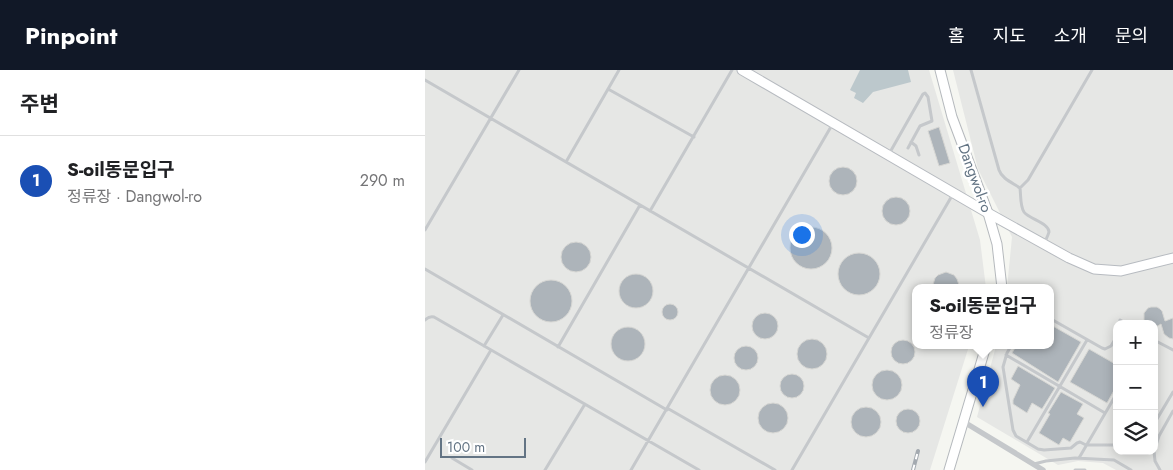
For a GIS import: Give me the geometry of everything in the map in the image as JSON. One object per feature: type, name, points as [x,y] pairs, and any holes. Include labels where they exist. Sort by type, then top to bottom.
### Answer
[{"type":"main road","points":[[742,70],[988,213],[1069,258],[1094,269],[1121,272],[1173,258]]},
{"type":"main road","name":"Dangwol-ro","points":[[940,70],[952,118],[988,213],[997,244],[1002,284]]},
{"type":"main road","points":[[949,470],[985,349]]},
{"type":"street","points":[[964,422],[1043,470]]},
{"type":"lane","points":[[425,230],[519,70]]},
{"type":"lane","points":[[566,162],[619,70]]},
{"type":"lane","points":[[650,211],[733,70]]},
{"type":"lane","points":[[971,70],[1001,175],[1021,188]]},
{"type":"lane","points":[[1044,244],[1049,232],[1048,228],[1023,212],[1021,188],[1028,180],[1092,70]]},
{"type":"lane","points":[[425,80],[869,338]]},
{"type":"lane","points":[[608,89],[693,137]]},
{"type":"lane","points":[[888,155],[925,93],[928,97],[933,121],[920,126],[908,148]]},
{"type":"lane","points":[[631,470],[833,123]]},
{"type":"lane","points":[[911,142],[916,146],[919,154]]},
{"type":"lane","points":[[792,470],[954,192]]},
{"type":"lane","points":[[558,347],[640,205]]},
{"type":"lane","points":[[425,269],[775,470]]},
{"type":"lane","points":[[484,346],[503,314]]},
{"type":"lane","points":[[425,320],[431,316],[434,317],[699,470]]},
{"type":"lane","points":[[1054,321],[1105,349],[1113,343]]},
{"type":"lane","points":[[1027,442],[1087,340]]},
{"type":"lane","points":[[1158,342],[1173,350]]},
{"type":"lane","points":[[1009,349],[1006,355],[1003,372],[1013,430],[1016,436],[1038,449],[1044,450],[1071,448],[1080,442],[1086,445],[1113,445]]},
{"type":"lane","points":[[425,462],[491,350]]},
{"type":"lane","points":[[1006,355],[1105,413]]},
{"type":"lane","points":[[1158,417],[1173,392]]},
{"type":"lane","points":[[1079,458],[1113,400]]},
{"type":"lane","points":[[545,470],[585,404]]},
{"type":"lane","points":[[1158,439],[1173,411]]},
{"type":"lane","points":[[1154,455],[1155,461],[1160,470]]},
{"type":"lane","points":[[452,458],[472,470]]},
{"type":"lane","points":[[1034,464],[1079,458],[1114,460],[1131,470]]},
{"type":"lane","points":[[1075,470],[1085,470]]},
{"type":"shaded area","points":[[425,70],[929,70],[980,240],[986,284],[912,284],[912,349],[968,349],[930,470],[425,470]]},
{"type":"shaded area","points":[[860,70],[908,70],[911,82],[873,92],[863,103],[854,98],[856,93],[850,90]]},
{"type":"shaded area","points":[[953,70],[1173,70],[1173,470],[1116,470],[1103,463],[1078,461],[1058,465],[977,417],[995,349],[1054,349],[1054,284],[1007,284],[1012,237],[978,169]]},
{"type":"building","points":[[939,127],[950,163],[939,166],[928,131]]},
{"type":"building","points":[[843,167],[853,171],[857,181],[853,191],[843,195],[833,191],[829,181],[833,171]]},
{"type":"building","points":[[896,197],[906,201],[910,211],[906,221],[896,225],[886,221],[882,211],[886,201]]},
{"type":"building","points":[[807,227],[815,227],[826,233],[832,248],[826,263],[815,269],[807,269],[796,263],[790,252],[790,244],[796,233]]},
{"type":"building","points":[[576,242],[586,247],[591,257],[586,267],[576,272],[566,267],[561,257],[566,247]]},
{"type":"building","points":[[855,253],[863,253],[874,259],[880,274],[874,289],[863,295],[855,295],[844,289],[838,278],[838,270],[844,259]]},
{"type":"building","points":[[946,272],[954,275],[959,284],[933,284],[938,275]]},
{"type":"building","points":[[636,274],[648,279],[653,291],[648,303],[636,308],[624,303],[619,291],[624,279]]},
{"type":"building","points":[[551,280],[566,286],[572,301],[566,316],[551,322],[536,316],[530,301],[536,286]]},
{"type":"building","points":[[667,304],[673,304],[678,309],[676,318],[667,320],[662,315],[662,309]]},
{"type":"building","points":[[1157,307],[1160,309],[1165,321],[1173,318],[1173,339],[1164,334],[1161,324],[1158,326],[1158,320],[1144,320],[1144,313],[1148,308]]},
{"type":"building","points":[[765,313],[774,317],[778,326],[774,335],[765,339],[756,335],[752,326],[756,317]]},
{"type":"building","points":[[628,327],[640,332],[645,344],[640,356],[628,361],[616,356],[611,344],[616,332]]},
{"type":"building","points":[[1054,327],[1081,342],[1058,382],[1012,353],[1014,349],[1054,349]]},
{"type":"building","points":[[812,339],[823,343],[827,354],[823,365],[812,369],[801,365],[797,354],[801,343]]},
{"type":"building","points":[[898,341],[908,341],[912,345],[912,349],[914,349],[914,357],[908,363],[898,363],[892,357],[892,347]]},
{"type":"building","points":[[746,346],[751,347],[757,353],[757,363],[751,369],[746,370],[741,369],[735,363],[734,358],[735,353],[741,347]]},
{"type":"building","points":[[1089,349],[1113,363],[1113,392],[1107,403],[1070,382]]},
{"type":"building","points":[[1018,366],[1055,388],[1042,409],[1032,403],[1027,413],[1013,404],[1020,385],[1011,379]]},
{"type":"building","points":[[887,370],[898,374],[902,385],[898,396],[887,400],[876,396],[872,385],[876,374]]},
{"type":"building","points":[[792,374],[797,375],[803,381],[803,391],[797,397],[792,398],[787,397],[781,391],[780,386],[781,381],[787,375]]},
{"type":"building","points":[[725,375],[736,379],[740,390],[736,401],[725,405],[714,401],[710,390],[714,379]]},
{"type":"building","points":[[1061,392],[1083,404],[1077,414],[1084,418],[1070,442],[1063,438],[1059,445],[1039,433],[1050,414],[1048,413]]},
{"type":"building","points":[[773,403],[784,407],[788,418],[784,429],[773,433],[762,429],[758,418],[762,407]]},
{"type":"building","points":[[866,407],[877,411],[881,422],[877,433],[866,437],[855,433],[851,422],[855,411]]},
{"type":"building","points":[[908,409],[913,410],[919,416],[919,426],[913,432],[908,433],[903,432],[897,426],[896,421],[897,416],[903,410]]},
{"type":"railway","points":[[913,470],[918,451]]},
{"type":"place","name":"S-oil동문입구","points":[[983,407]]}]
